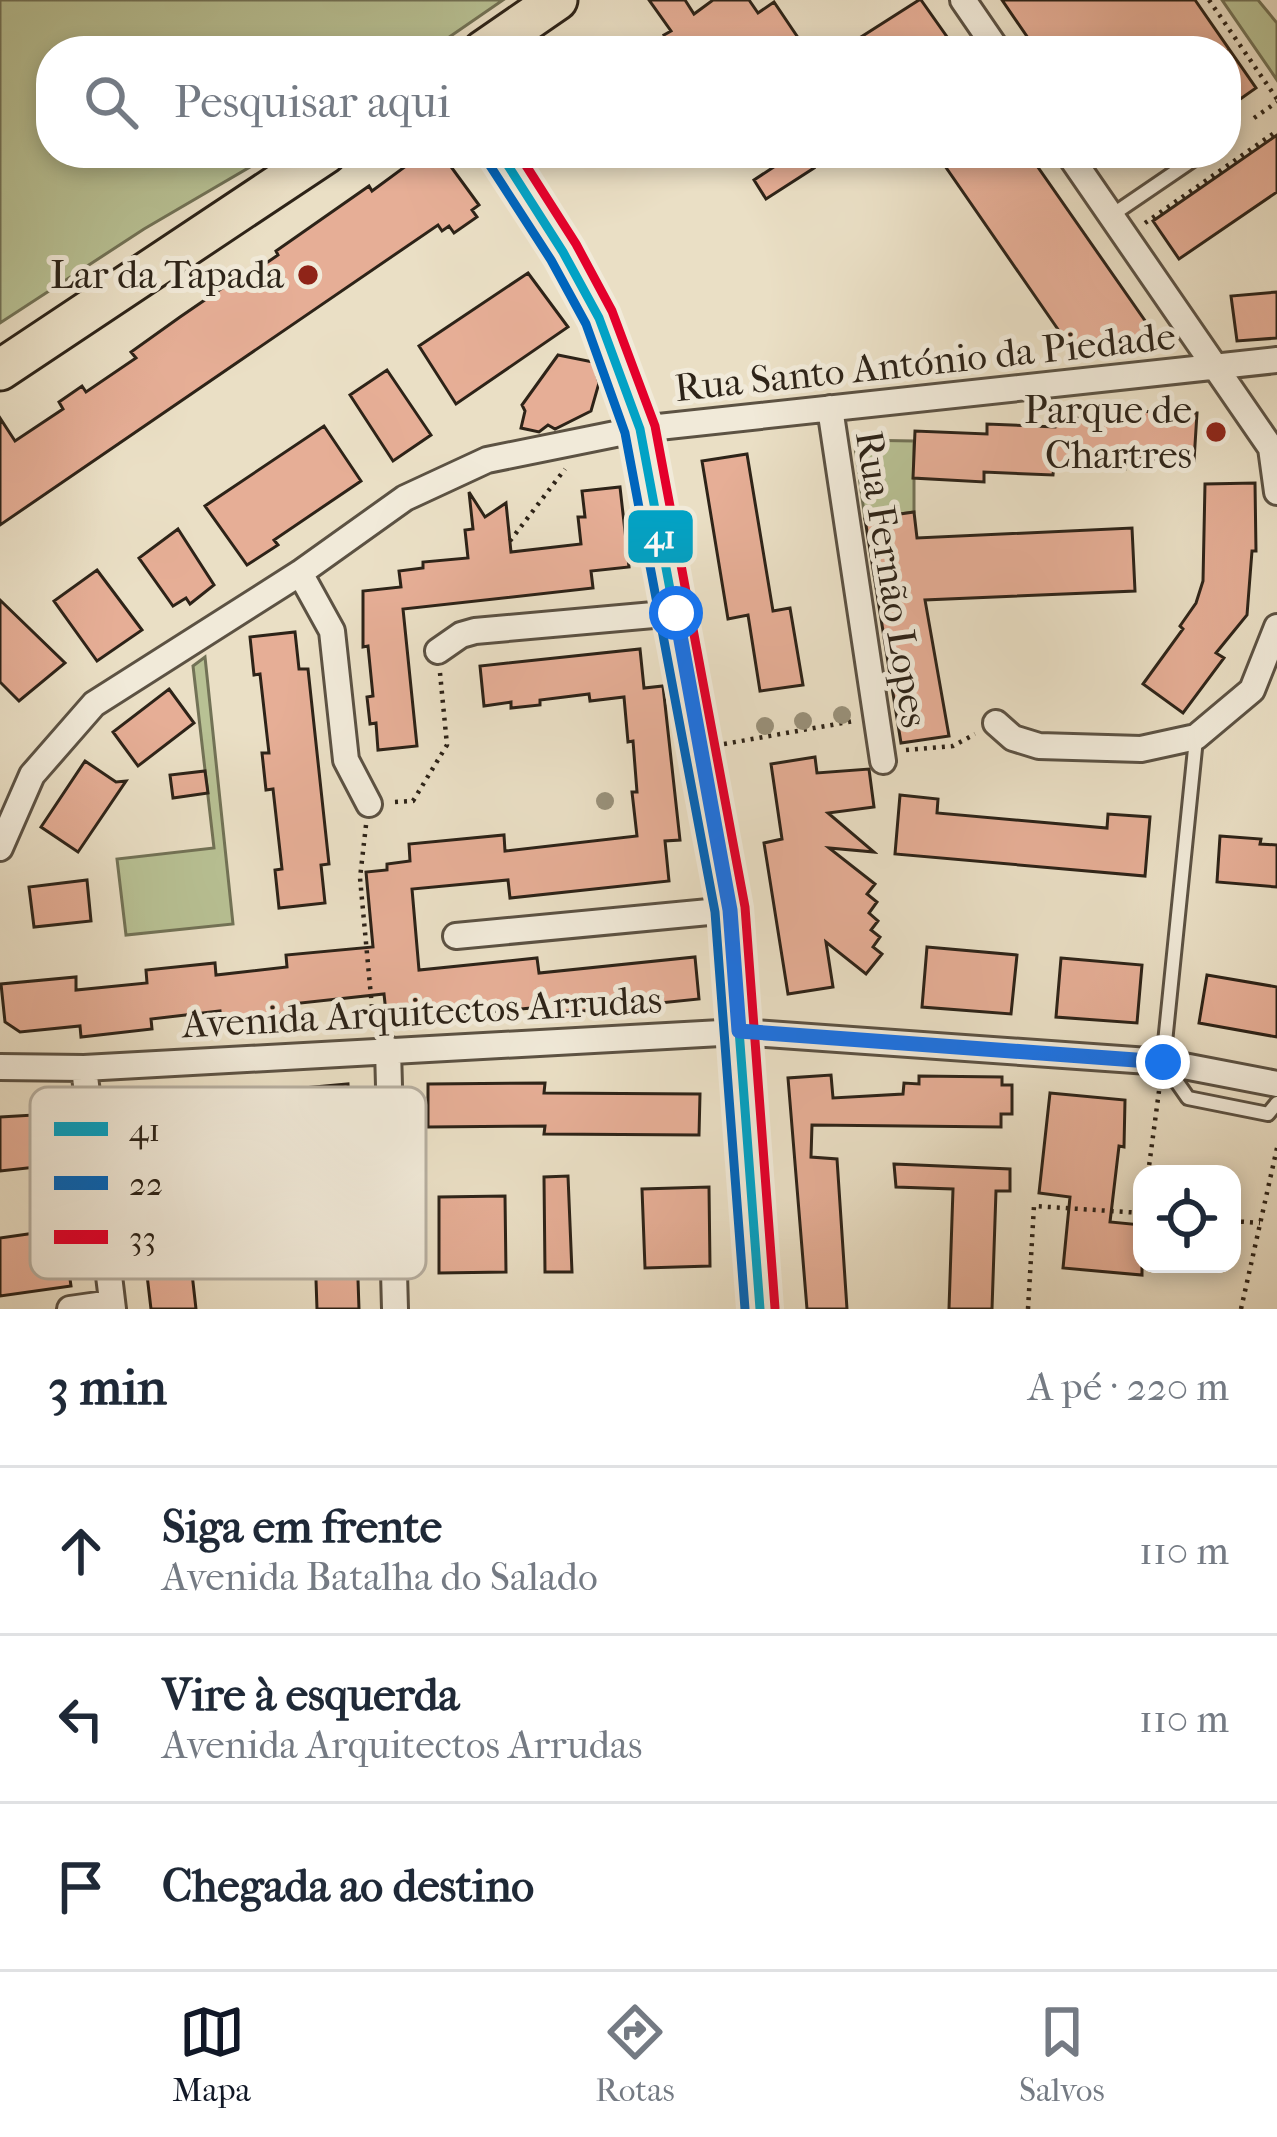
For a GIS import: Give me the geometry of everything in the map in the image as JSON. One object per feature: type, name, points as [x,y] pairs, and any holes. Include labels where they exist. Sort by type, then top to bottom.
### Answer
[{"type":"main road","points":[[505,36],[557,0]]},
{"type":"main road","points":[[0,370],[303,168]]},
{"type":"street","points":[[963,0],[988,36]]},
{"type":"street","points":[[510,168],[604,321],[640,429],[730,910],[760,1309]]},
{"type":"street","points":[[1078,168],[1271,448],[1277,492]]},
{"type":"street","name":"Rua Santo António da Piedade","points":[[0,848],[32,775],[94,704],[300,573],[405,498],[464,469],[514,452],[640,429],[1277,360]]},
{"type":"street","name":"Rua Fernão Lopes","points":[[830,408],[883,757]]},
{"type":"street","points":[[300,573],[332,631],[346,760],[369,803]]},
{"type":"street","points":[[438,651],[475,631],[676,613]]},
{"type":"street","points":[[996,723],[1013,738],[1039,746],[1142,749],[1196,737],[1265,688],[1277,627]]},
{"type":"street","points":[[456,936],[730,910]]},
{"type":"street","name":"Avenida Arquitectos Arrudas","points":[[0,1067],[84,1068],[739,1031],[1163,1062],[1277,1084]]},
{"type":"street","points":[[388,1048],[389,1087]]},
{"type":"street","points":[[84,1068],[86,1087]]},
{"type":"street","points":[[394,1279],[395,1309]]},
{"type":"street","points":[[70,1309],[112,1306]]},
{"type":"lane","points":[[1118,226],[1186,168]]},
{"type":"lane","points":[[1196,737],[1163,1062],[1188,1098],[1268,1114],[1277,1103]]},
{"type":"path","points":[[1209,0],[1233,36]]},
{"type":"path","points":[[1241,47],[1277,100],[1254,118]]},
{"type":"path","points":[[1241,152],[1277,130]]},
{"type":"path","points":[[1118,226],[1214,168]]},
{"type":"path","points":[[510,541],[571,461]]},
{"type":"path","points":[[388,1048],[373,1018],[360,878],[369,803],[413,802],[447,745],[438,651]]},
{"type":"path","points":[[700,748],[877,717]]},
{"type":"path","points":[[883,757],[952,746],[996,723]]},
{"type":"path","points":[[1149,1165],[1163,1062]]},
{"type":"path","points":[[1240,1309],[1277,1148]]},
{"type":"path","points":[[1028,1309],[1034,1206],[1133,1213]]},
{"type":"path","points":[[1241,1222],[1260,1223]]},
{"type":"green space","points":[[0,0],[503,0],[451,36],[36,36],[36,168],[248,168],[0,323]]},
{"type":"green space","points":[[1222,0],[1258,0],[1277,23],[1277,80]]},
{"type":"green space","points":[[854,440],[914,441],[914,512],[865,519]]},
{"type":"green space","points":[[205,657],[233,924],[126,935],[117,859],[214,848],[193,666]]},
{"type":"building","points":[[649,0],[685,0],[694,14],[713,0],[749,0],[758,13],[774,2],[797,36],[664,35],[671,31]]},
{"type":"building","points":[[919,0],[946,36],[863,36]]},
{"type":"building","points":[[1002,0],[1195,0],[1220,36],[1027,36]]},
{"type":"building","points":[[1241,66],[1256,88],[1241,98]]},
{"type":"building","points":[[1277,135],[1277,192],[1179,259],[1153,221],[1229,168],[1241,168],[1241,160]]},
{"type":"building","points":[[403,168],[452,168],[479,205],[472,210],[477,217],[454,233],[449,226],[442,231],[438,225],[0,525],[0,418],[15,441],[63,409],[59,402],[82,386],[86,392],[136,358],[131,352],[180,317],[278,255],[276,251],[369,186],[372,191]]},
{"type":"building","points":[[772,168],[814,168],[766,199],[754,180]]},
{"type":"building","points":[[946,168],[1038,168],[1162,345],[1075,354]]},
{"type":"building","points":[[528,273],[568,327],[456,404],[419,346]]},
{"type":"building","points":[[1277,292],[1277,338],[1237,341],[1231,296]]},
{"type":"building","points":[[558,355],[593,362],[599,383],[591,411],[555,429],[548,425],[539,432],[521,428],[522,405]]},
{"type":"building","points":[[387,370],[431,435],[393,461],[350,395]]},
{"type":"building","points":[[1128,411],[1197,413],[1194,461],[1125,458],[1125,469],[1054,465],[1053,475],[984,472],[984,482],[913,478],[915,431],[987,434],[987,424],[1055,427],[1056,417],[1128,420]]},
{"type":"building","points":[[324,426],[361,481],[274,540],[278,545],[247,565],[205,506]]},
{"type":"building","points":[[747,454],[773,611],[790,608],[803,685],[760,691],[748,615],[728,619],[702,461]]},
{"type":"building","points":[[1255,483],[1256,551],[1252,551],[1247,615],[1216,653],[1224,658],[1183,713],[1143,684],[1183,629],[1180,626],[1196,603],[1203,581],[1205,484]]},
{"type":"building","points":[[620,487],[629,567],[591,571],[593,588],[403,609],[417,746],[378,750],[367,697],[373,696],[368,646],[363,647],[363,591],[401,587],[399,571],[423,568],[423,562],[468,558],[465,530],[473,529],[469,492],[485,517],[506,503],[511,552],[581,544],[582,491]]},
{"type":"building","points":[[914,512],[917,538],[1132,528],[1135,591],[925,600],[949,736],[901,743],[865,519]]},
{"type":"building","points":[[178,529],[214,585],[190,604],[186,598],[173,606],[139,558]]},
{"type":"building","points":[[97,570],[142,630],[97,661],[54,601]]},
{"type":"building","points":[[0,600],[65,663],[19,701],[0,682]]},
{"type":"building","points":[[295,632],[299,669],[308,669],[329,864],[321,865],[325,903],[279,908],[275,870],[282,869],[273,789],[266,790],[262,753],[269,753],[260,674],[254,675],[250,637]]},
{"type":"building","points":[[640,649],[644,688],[663,686],[680,840],[665,841],[669,881],[510,898],[508,880],[412,889],[419,970],[537,958],[539,973],[695,957],[699,999],[543,1015],[542,1007],[387,1022],[384,994],[291,1004],[292,1013],[221,1021],[220,1011],[151,1019],[152,1029],[81,1037],[80,1026],[20,1032],[5,1022],[1,984],[76,977],[76,990],[147,983],[146,970],[215,963],[216,975],[287,967],[286,955],[373,947],[366,872],[410,861],[409,844],[504,835],[505,851],[637,836],[633,741],[628,742],[624,697],[590,701],[589,694],[540,700],[540,705],[484,706],[480,666]]},
{"type":"building","points":[[169,689],[194,723],[138,766],[113,732]]},
{"type":"building","points":[[815,757],[817,773],[869,769],[874,807],[828,813],[874,852],[829,848],[875,884],[867,894],[877,902],[869,913],[878,921],[871,930],[880,937],[873,947],[882,954],[866,974],[826,942],[833,987],[788,994],[764,843],[782,839],[771,764]]},
{"type":"building","points":[[85,761],[116,782],[126,781],[78,852],[41,827]]},
{"type":"building","points":[[205,771],[208,793],[173,798],[170,775]]},
{"type":"building","points":[[900,795],[938,799],[937,813],[1107,828],[1108,814],[1150,817],[1145,876],[895,854]]},
{"type":"building","points":[[1220,836],[1277,845],[1277,887],[1217,882]]},
{"type":"building","points":[[87,880],[91,921],[34,927],[29,887]]},
{"type":"building","points":[[927,947],[1017,955],[1011,1014],[922,1007]]},
{"type":"building","points":[[1061,958],[1142,965],[1137,1023],[1056,1017]]},
{"type":"building","points":[[1207,975],[1277,987],[1277,1037],[1199,1023]]},
{"type":"building","points":[[831,1075],[833,1098],[903,1094],[904,1083],[919,1084],[919,1076],[1002,1077],[1002,1085],[1012,1085],[1012,1114],[1001,1114],[1001,1127],[812,1125],[811,1157],[837,1159],[847,1309],[807,1309],[788,1078]]},
{"type":"building","points":[[545,1083],[544,1093],[700,1094],[699,1135],[544,1134],[545,1126],[428,1127],[428,1084]]},
{"type":"building","points":[[1050,1093],[1125,1100],[1124,1147],[1119,1146],[1110,1222],[1133,1224],[1133,1273],[1142,1275],[1063,1268],[1070,1197],[1039,1193]]},
{"type":"building","points":[[30,1115],[30,1168],[0,1171],[0,1117]]},
{"type":"building","points":[[894,1164],[1010,1169],[1010,1191],[996,1191],[992,1309],[949,1309],[953,1189],[896,1187]]},
{"type":"building","points":[[568,1176],[572,1272],[545,1272],[544,1177]]},
{"type":"building","points":[[709,1187],[710,1266],[645,1268],[642,1189]]},
{"type":"building","points":[[505,1196],[506,1272],[439,1273],[439,1197]]},
{"type":"building","points":[[30,1234],[30,1279],[70,1279],[71,1286],[0,1296],[0,1238]]},
{"type":"building","points":[[147,1279],[193,1279],[196,1309],[151,1309]]},
{"type":"building","points":[[316,1279],[358,1279],[359,1309],[317,1309]]},
{"type":"transit line","name":"22","points":[[492,168],[586,324],[625,433],[715,912],[745,1309]]},
{"type":"transit line","name":"41","points":[[510,168],[599,318],[640,429],[730,910],[760,1309]]},
{"type":"transit line","name":"33","points":[[528,168],[612,311],[655,426],[745,907],[775,1308]]},
{"type":"place","name":"Lar da Tapada","points":[[308,275]]},
{"type":"place","name":"Parque de Chartres","points":[[1216,432]]},
{"type":"route","points":[[676,613],[730,910],[739,1031],[1163,1062]]}]
